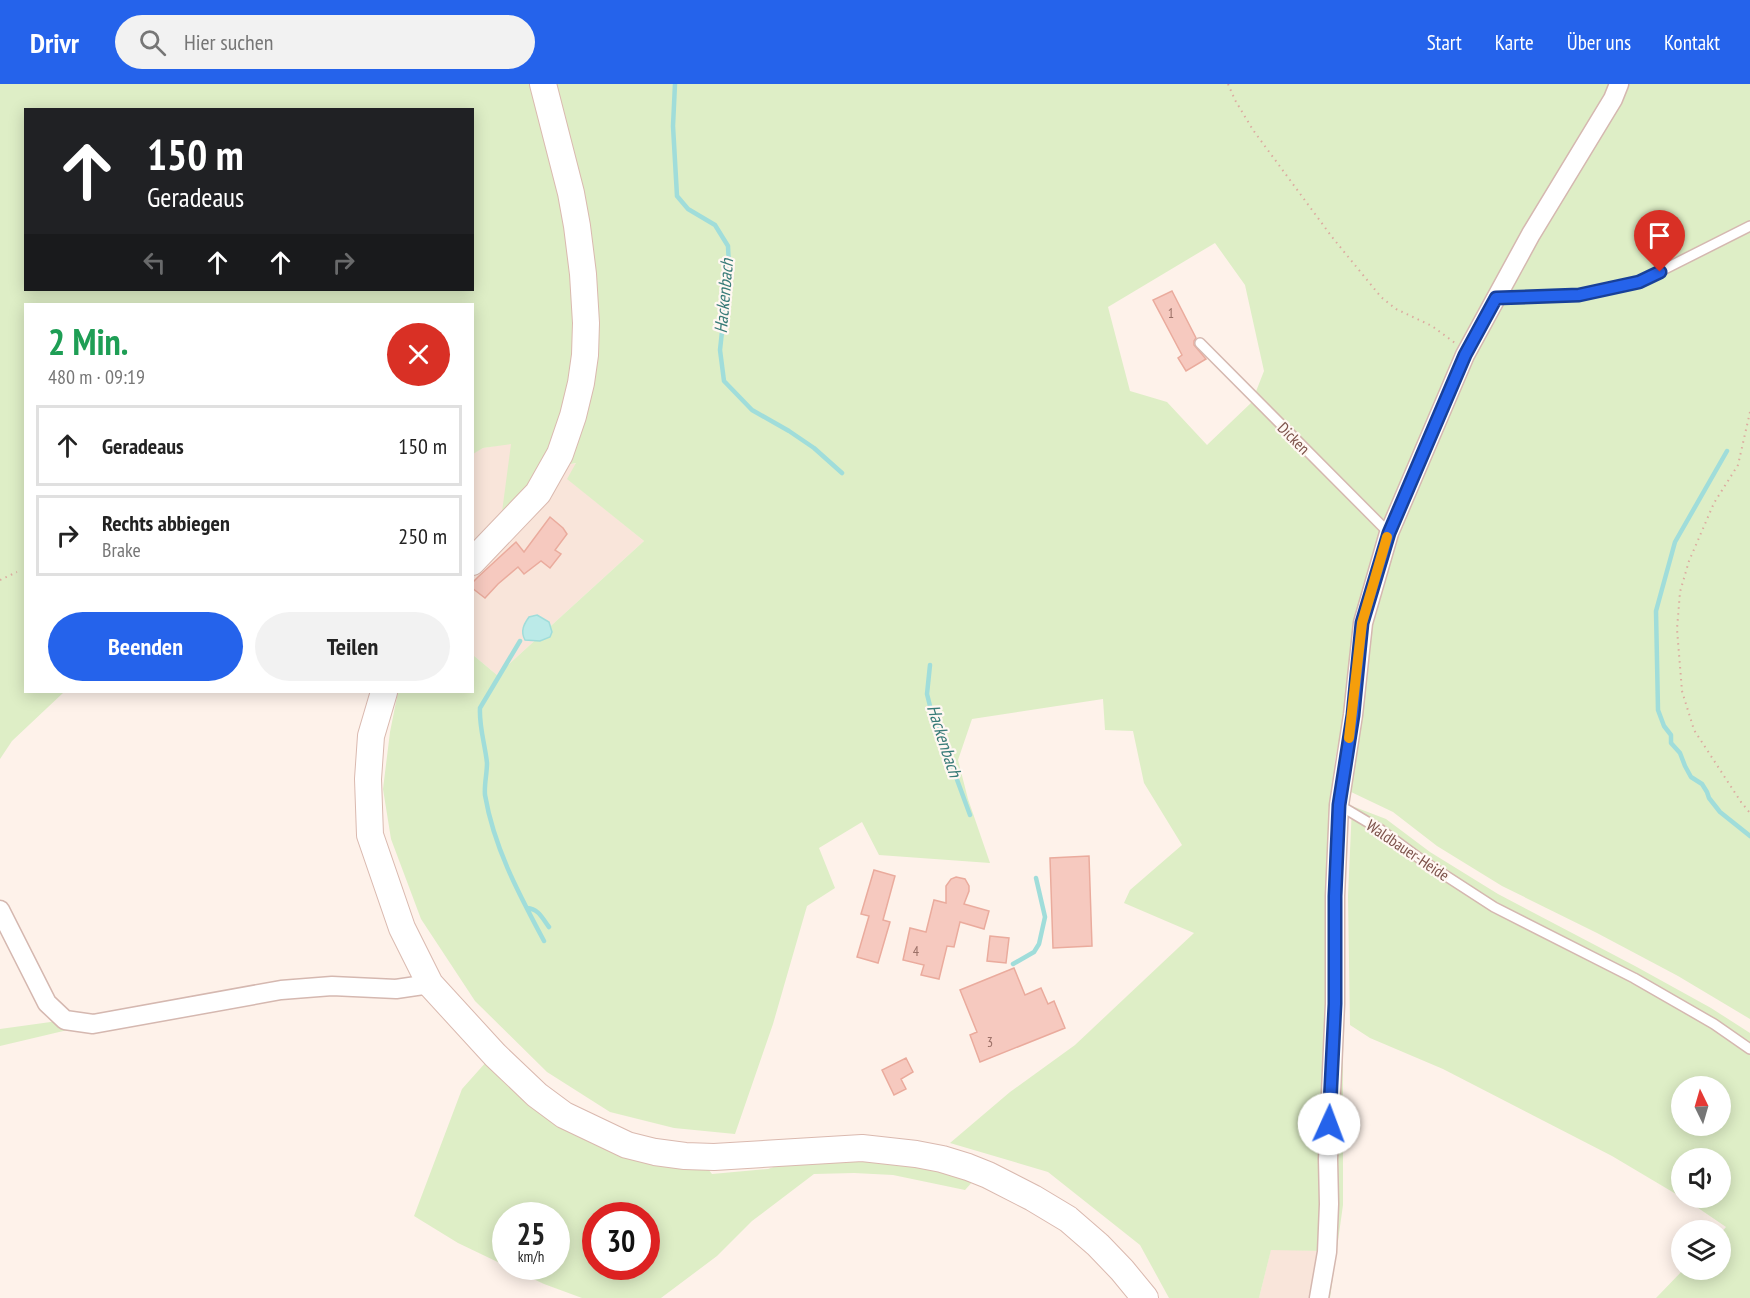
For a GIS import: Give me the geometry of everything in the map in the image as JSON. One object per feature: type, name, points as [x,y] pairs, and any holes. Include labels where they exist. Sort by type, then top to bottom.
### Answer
[{"type":"main road","points":[[474,560],[538,493],[560,454],[581,383],[586,323],[577,226],[571,193],[543,84]]},
{"type":"main road","points":[[384,693],[371,736],[368,779],[370,835],[402,927],[430,984],[495,1055],[537,1095],[564,1115],[627,1145],[655,1152],[685,1156],[739,1156],[862,1148],[899,1151],[942,1159],[988,1175],[1033,1198],[1068,1220],[1098,1245],[1145,1298]]},
{"type":"street","points":[[1319,1298],[1327,1252],[1339,805],[1353,715],[1362,623],[1389,533],[1467,351],[1531,234],[1613,99],[1619,84]]},
{"type":"street","points":[[0,910],[46,1003],[65,1020],[93,1024],[281,990],[332,986],[396,989],[430,984]]},
{"type":"lane","points":[[1496,298],[1579,295],[1639,282],[1750,226]]},
{"type":"lane","name":"Dicken","points":[[1200,343],[1389,533]]},
{"type":"lane","name":"Waldbauer-Heide","points":[[1339,805],[1494,907],[1634,978],[1714,1024],[1750,1048]]},
{"type":"path","points":[[1228,84],[1253,130],[1332,237],[1381,297],[1396,309],[1432,326],[1467,351]]},
{"type":"path","points":[[1750,412],[1738,465],[1714,503],[1689,561],[1680,592],[1677,630],[1682,691],[1694,730],[1750,813]]},
{"type":"path","points":[[0,580],[17,572]]},
{"type":"shaded area","points":[[511,443],[547,469],[577,463],[568,479],[644,541],[497,675],[474,656],[474,453],[483,448]]},
{"type":"shaded area","points":[[1271,1249],[1322,1251],[1312,1298],[1259,1298]]},
{"type":"green space","points":[[0,84],[1750,84],[1750,1019],[1678,976],[1502,886],[1437,846],[1393,812],[1349,791],[1368,628],[1386,521],[1381,520],[1255,394],[1264,371],[1245,285],[1215,243],[1108,307],[1130,391],[1167,402],[1207,445],[1252,402],[1378,529],[1381,538],[1335,760],[1327,898],[1322,1251],[1271,1250],[1259,1298],[1169,1298],[1140,1245],[1048,1172],[950,1143],[1010,1092],[1075,1045],[1194,933],[1124,903],[1130,890],[1182,845],[1144,783],[1133,731],[1105,730],[1103,699],[972,719],[958,760],[968,799],[990,863],[879,855],[862,822],[819,848],[835,888],[807,906],[773,1024],[735,1134],[674,1128],[610,1112],[547,1072],[475,1001],[421,919],[391,839],[383,789],[398,693],[474,693],[474,656],[497,675],[644,541],[567,479],[576,463],[547,469],[502,512],[511,444],[483,448],[474,453],[474,303],[24,303],[24,693],[63,693],[12,741],[0,759]]},
{"type":"green space","points":[[1352,806],[1386,819],[1430,852],[1498,894],[1635,966],[1711,1008],[1750,1033],[1750,1298],[1656,1298],[1673,1280],[1731,1280],[1731,1220],[1716,1220],[1698,1208],[1731,1208],[1731,1148],[1671,1148],[1671,1191],[1612,1156],[1443,1069],[1370,1038],[1350,1025],[1348,896]]},
{"type":"green space","points":[[65,1020],[93,1024],[0,1046],[0,1029]]},
{"type":"green space","points":[[1338,1044],[1343,1045],[1343,1205],[1330,1298],[1323,1298]]},
{"type":"green space","points":[[487,1061],[532,1103],[708,1169],[712,1174],[768,1169],[793,1160],[822,1158],[904,1162],[974,1180],[965,1190],[893,1175],[814,1174],[752,1221],[717,1256],[661,1298],[582,1298],[536,1280],[570,1280],[570,1202],[492,1202],[492,1259],[458,1243],[414,1216],[462,1089]]},
{"type":"water","points":[[537,615],[549,622],[552,632],[550,637],[540,641],[525,640],[524,625],[529,617]]},
{"type":"building","points":[[1172,291],[1196,338],[1194,345],[1206,359],[1186,371],[1178,358],[1182,355],[1153,300]]},
{"type":"building","points":[[550,517],[567,534],[555,550],[561,554],[550,568],[541,561],[524,574],[518,567],[485,598],[474,590],[474,581],[516,542],[524,552]]},
{"type":"building","points":[[1089,856],[1092,946],[1053,948],[1050,858]]},
{"type":"building","points":[[874,870],[895,876],[883,920],[890,922],[878,963],[857,957],[869,916],[861,914]]},
{"type":"building","points":[[956,877],[965,879],[969,886],[964,904],[989,911],[984,929],[960,922],[954,947],[947,946],[939,979],[921,975],[924,965],[903,960],[910,928],[926,932],[934,900],[946,903],[946,886],[951,879]]},
{"type":"building","points":[[990,936],[1009,938],[1006,963],[987,961]]},
{"type":"building","points":[[1014,968],[1025,995],[1041,988],[1048,1004],[1054,1001],[1065,1028],[980,1062],[970,1035],[977,1032],[960,990]]},
{"type":"building","points":[[906,1058],[913,1072],[901,1079],[906,1089],[894,1095],[882,1070]]},
{"type":"waterway","name":"Hackenbach","points":[[675,84],[673,126],[677,196],[688,209],[715,225],[728,246],[729,267],[720,350],[724,381],[752,410],[814,448],[842,473]]},
{"type":"waterway","points":[[1727,451],[1675,542],[1656,611],[1658,710],[1664,726],[1671,735],[1671,743],[1680,753],[1691,777],[1702,784],[1720,812],[1750,836]]},
{"type":"waterway","points":[[520,641],[480,708],[487,763],[485,795],[494,834],[501,852],[544,941]]},
{"type":"waterway","name":"Hackenbach","points":[[930,665],[927,694],[930,706],[970,815]]},
{"type":"waterway","name":"Hackenbach","points":[[1013,964],[1034,952],[1039,944],[1045,917],[1036,878]]},
{"type":"waterway","points":[[527,908],[537,912],[549,927]]},
{"type":"slow traffic","points":[[1349,738],[1362,623],[1387,537]]},
{"type":"route","points":[[1329,1124],[1335,1004],[1335,896],[1339,805],[1353,715],[1362,623],[1386,539],[1465,355],[1496,298],[1579,295],[1639,282],[1660,272]]}]
